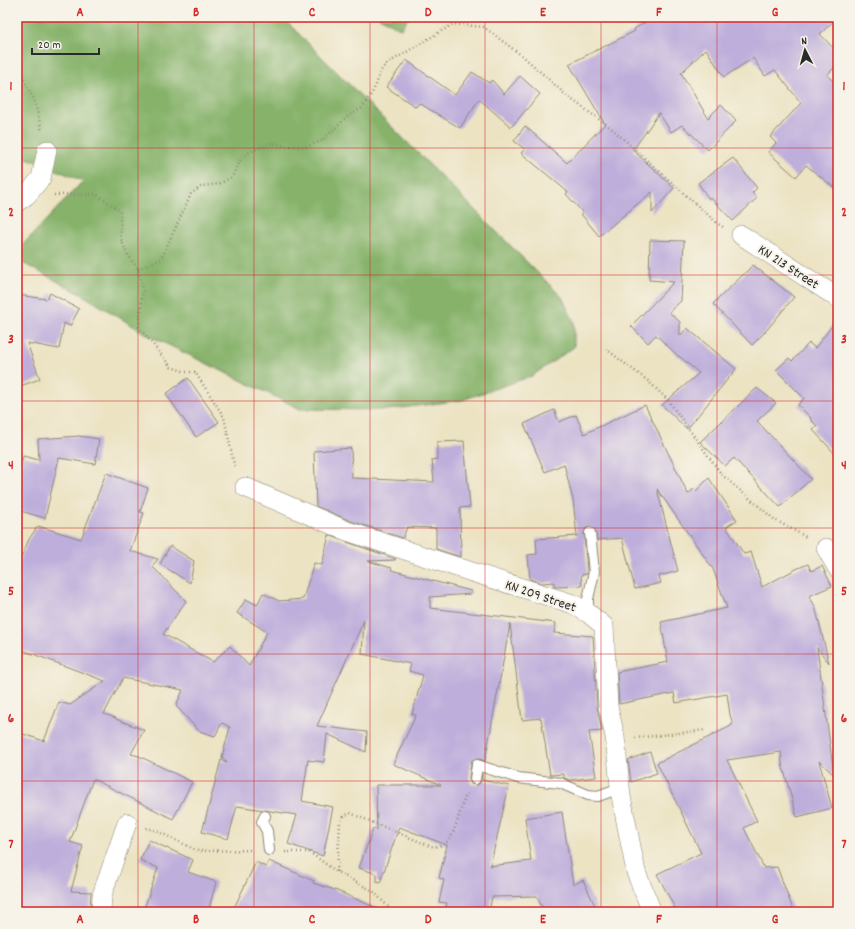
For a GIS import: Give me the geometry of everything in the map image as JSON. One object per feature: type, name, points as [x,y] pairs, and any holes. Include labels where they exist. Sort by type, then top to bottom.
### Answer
[{"type":"street","points":[[22,199],[41,178],[47,150]]},
{"type":"street","name":"KN 213 Street","points":[[741,235],[838,298]]},
{"type":"street","name":"KN 209 Street","points":[[245,487],[347,531],[573,604],[588,612],[604,626],[608,706],[615,737],[620,788],[636,872],[652,912]]},
{"type":"street","points":[[826,548],[838,569]]},
{"type":"street","points":[[101,912],[102,895],[127,823]]},
{"type":"lane","points":[[588,612],[588,599],[594,572],[590,532]]},
{"type":"lane","points":[[475,779],[477,765],[518,778],[560,783],[588,795],[598,796],[620,788]]},
{"type":"lane","points":[[265,816],[262,822],[267,831],[269,850]]},
{"type":"path","points":[[138,269],[160,259],[191,194],[202,186],[219,184],[232,177],[242,157],[272,143],[284,146],[306,147],[323,140],[348,116],[362,108],[372,93],[377,83],[379,74],[385,65],[453,24],[484,27],[503,40],[567,96],[611,128],[716,223],[741,235]]},
{"type":"path","points":[[17,65],[35,102],[47,150]]},
{"type":"path","points":[[22,199],[96,194],[120,211],[121,239],[126,252],[138,269],[143,291],[140,326],[171,367],[186,372],[195,372],[224,417],[234,464],[245,487]]},
{"type":"path","points":[[606,349],[648,381],[668,400],[722,475],[775,520],[826,548]]},
{"type":"path","points":[[615,737],[631,739],[706,730]]},
{"type":"path","points":[[337,872],[340,823],[344,816],[350,813],[430,846],[441,846],[447,841],[452,832],[465,797],[475,779]]},
{"type":"green space","points":[[17,17],[294,17],[286,21],[562,297],[574,322],[574,347],[532,376],[462,400],[387,410],[300,409],[146,334],[81,294],[17,260],[17,251],[83,181],[17,154]]},
{"type":"green space","points":[[379,17],[409,17],[401,29]]},
{"type":"building","points":[[654,17],[838,17],[820,34],[838,53],[838,64],[827,75],[838,86],[838,191],[806,165],[796,177],[768,152],[776,143],[770,137],[801,103],[775,70],[765,76],[753,58],[724,77],[706,49],[681,73],[708,118],[721,105],[736,121],[708,150],[682,125],[671,132],[659,113],[633,150],[674,188],[652,213],[652,192],[599,236],[581,214],[583,213],[566,194],[568,192],[521,153],[525,149],[514,141],[525,126],[567,163],[605,124],[569,64],[635,31],[634,29]]},
{"type":"building","points":[[406,60],[455,95],[472,72],[489,83],[492,80],[504,94],[520,76],[540,94],[511,127],[479,99],[460,128],[419,103],[416,107],[386,87]]},
{"type":"building","points":[[733,158],[757,188],[752,193],[757,198],[733,221],[711,198],[709,199],[698,183]]},
{"type":"building","points":[[650,240],[684,241],[681,301],[669,312],[680,322],[680,336],[687,328],[736,369],[687,429],[662,405],[699,373],[679,357],[656,335],[648,343],[631,326],[674,282],[649,280]]},
{"type":"building","points":[[753,265],[794,297],[765,332],[752,345],[713,304]]},
{"type":"building","points":[[50,293],[79,309],[70,326],[64,323],[59,349],[27,343],[40,379],[17,387],[17,295],[47,299]]},
{"type":"building","points":[[838,318],[838,457],[813,430],[817,426],[798,405],[804,398],[776,370],[789,358],[792,361],[809,343],[815,348]]},
{"type":"building","points":[[188,378],[219,422],[196,437],[166,394]]},
{"type":"building","points":[[757,388],[776,403],[757,421],[811,479],[780,507],[734,458],[725,466],[700,442]]},
{"type":"building","points":[[645,405],[688,494],[694,489],[696,491],[709,478],[737,520],[726,527],[744,554],[751,552],[762,587],[808,564],[811,571],[822,566],[832,586],[809,596],[815,606],[829,663],[817,648],[834,775],[819,761],[832,808],[797,817],[782,764],[781,752],[727,760],[757,821],[744,828],[764,868],[777,867],[794,912],[677,912],[657,874],[701,853],[657,763],[733,724],[727,694],[676,703],[674,693],[619,704],[617,672],[668,662],[661,622],[727,608],[713,569],[657,489],[678,571],[659,576],[661,583],[635,589],[622,538],[597,540],[595,530],[590,527],[586,528],[584,533],[587,574],[581,575],[582,586],[554,587],[554,582],[542,583],[530,579],[528,555],[537,554],[536,539],[577,536],[573,500],[564,464],[545,472],[524,424],[554,410],[559,422],[576,415],[584,434]]},
{"type":"building","points":[[79,436],[99,439],[95,464],[59,458],[45,518],[17,510],[17,483],[23,456],[39,460],[38,439]]},
{"type":"building","points":[[464,441],[470,507],[460,508],[461,557],[436,549],[436,528],[407,527],[403,538],[351,521],[316,506],[314,451],[351,448],[352,478],[434,482],[432,460],[437,459],[437,442]]},
{"type":"building","points":[[106,473],[148,488],[140,512],[144,513],[130,551],[158,559],[152,566],[186,601],[163,634],[213,662],[230,646],[249,666],[267,632],[237,613],[246,599],[257,605],[263,593],[279,601],[303,599],[314,563],[322,565],[329,535],[396,559],[368,561],[392,568],[391,570],[471,591],[471,594],[430,597],[430,608],[556,623],[554,633],[593,636],[597,707],[602,731],[589,732],[596,777],[570,780],[564,778],[564,774],[550,775],[541,718],[522,720],[510,624],[485,761],[479,759],[472,760],[469,778],[471,784],[477,785],[480,783],[482,774],[482,780],[509,786],[490,866],[531,861],[525,818],[562,812],[573,885],[583,880],[598,912],[544,912],[537,896],[492,897],[489,912],[445,912],[447,903],[439,902],[444,880],[439,878],[447,845],[399,827],[380,883],[377,882],[377,874],[359,868],[373,829],[377,830],[376,785],[441,785],[393,764],[416,715],[412,714],[423,675],[409,671],[411,664],[362,654],[364,620],[317,726],[367,732],[366,752],[327,734],[324,762],[308,760],[302,801],[333,807],[323,856],[288,844],[297,815],[237,806],[228,839],[202,832],[221,760],[227,763],[222,757],[230,727],[222,723],[215,736],[199,731],[176,706],[183,690],[123,678],[104,714],[144,730],[131,754],[139,756],[192,782],[173,819],[93,779],[70,842],[83,846],[71,891],[91,892],[90,912],[17,912],[17,732],[44,741],[59,702],[70,705],[105,681],[17,648],[17,567],[29,539],[38,526],[81,539]]},
{"type":"building","points":[[170,546],[194,561],[190,583],[160,564]]},
{"type":"building","points":[[650,752],[657,773],[631,782],[628,760]]},
{"type":"building","points":[[149,840],[193,860],[188,872],[216,882],[208,912],[143,912],[158,868],[140,860]]},
{"type":"building","points":[[269,861],[314,881],[313,883],[335,890],[386,912],[232,912],[256,862],[266,867]]}]
